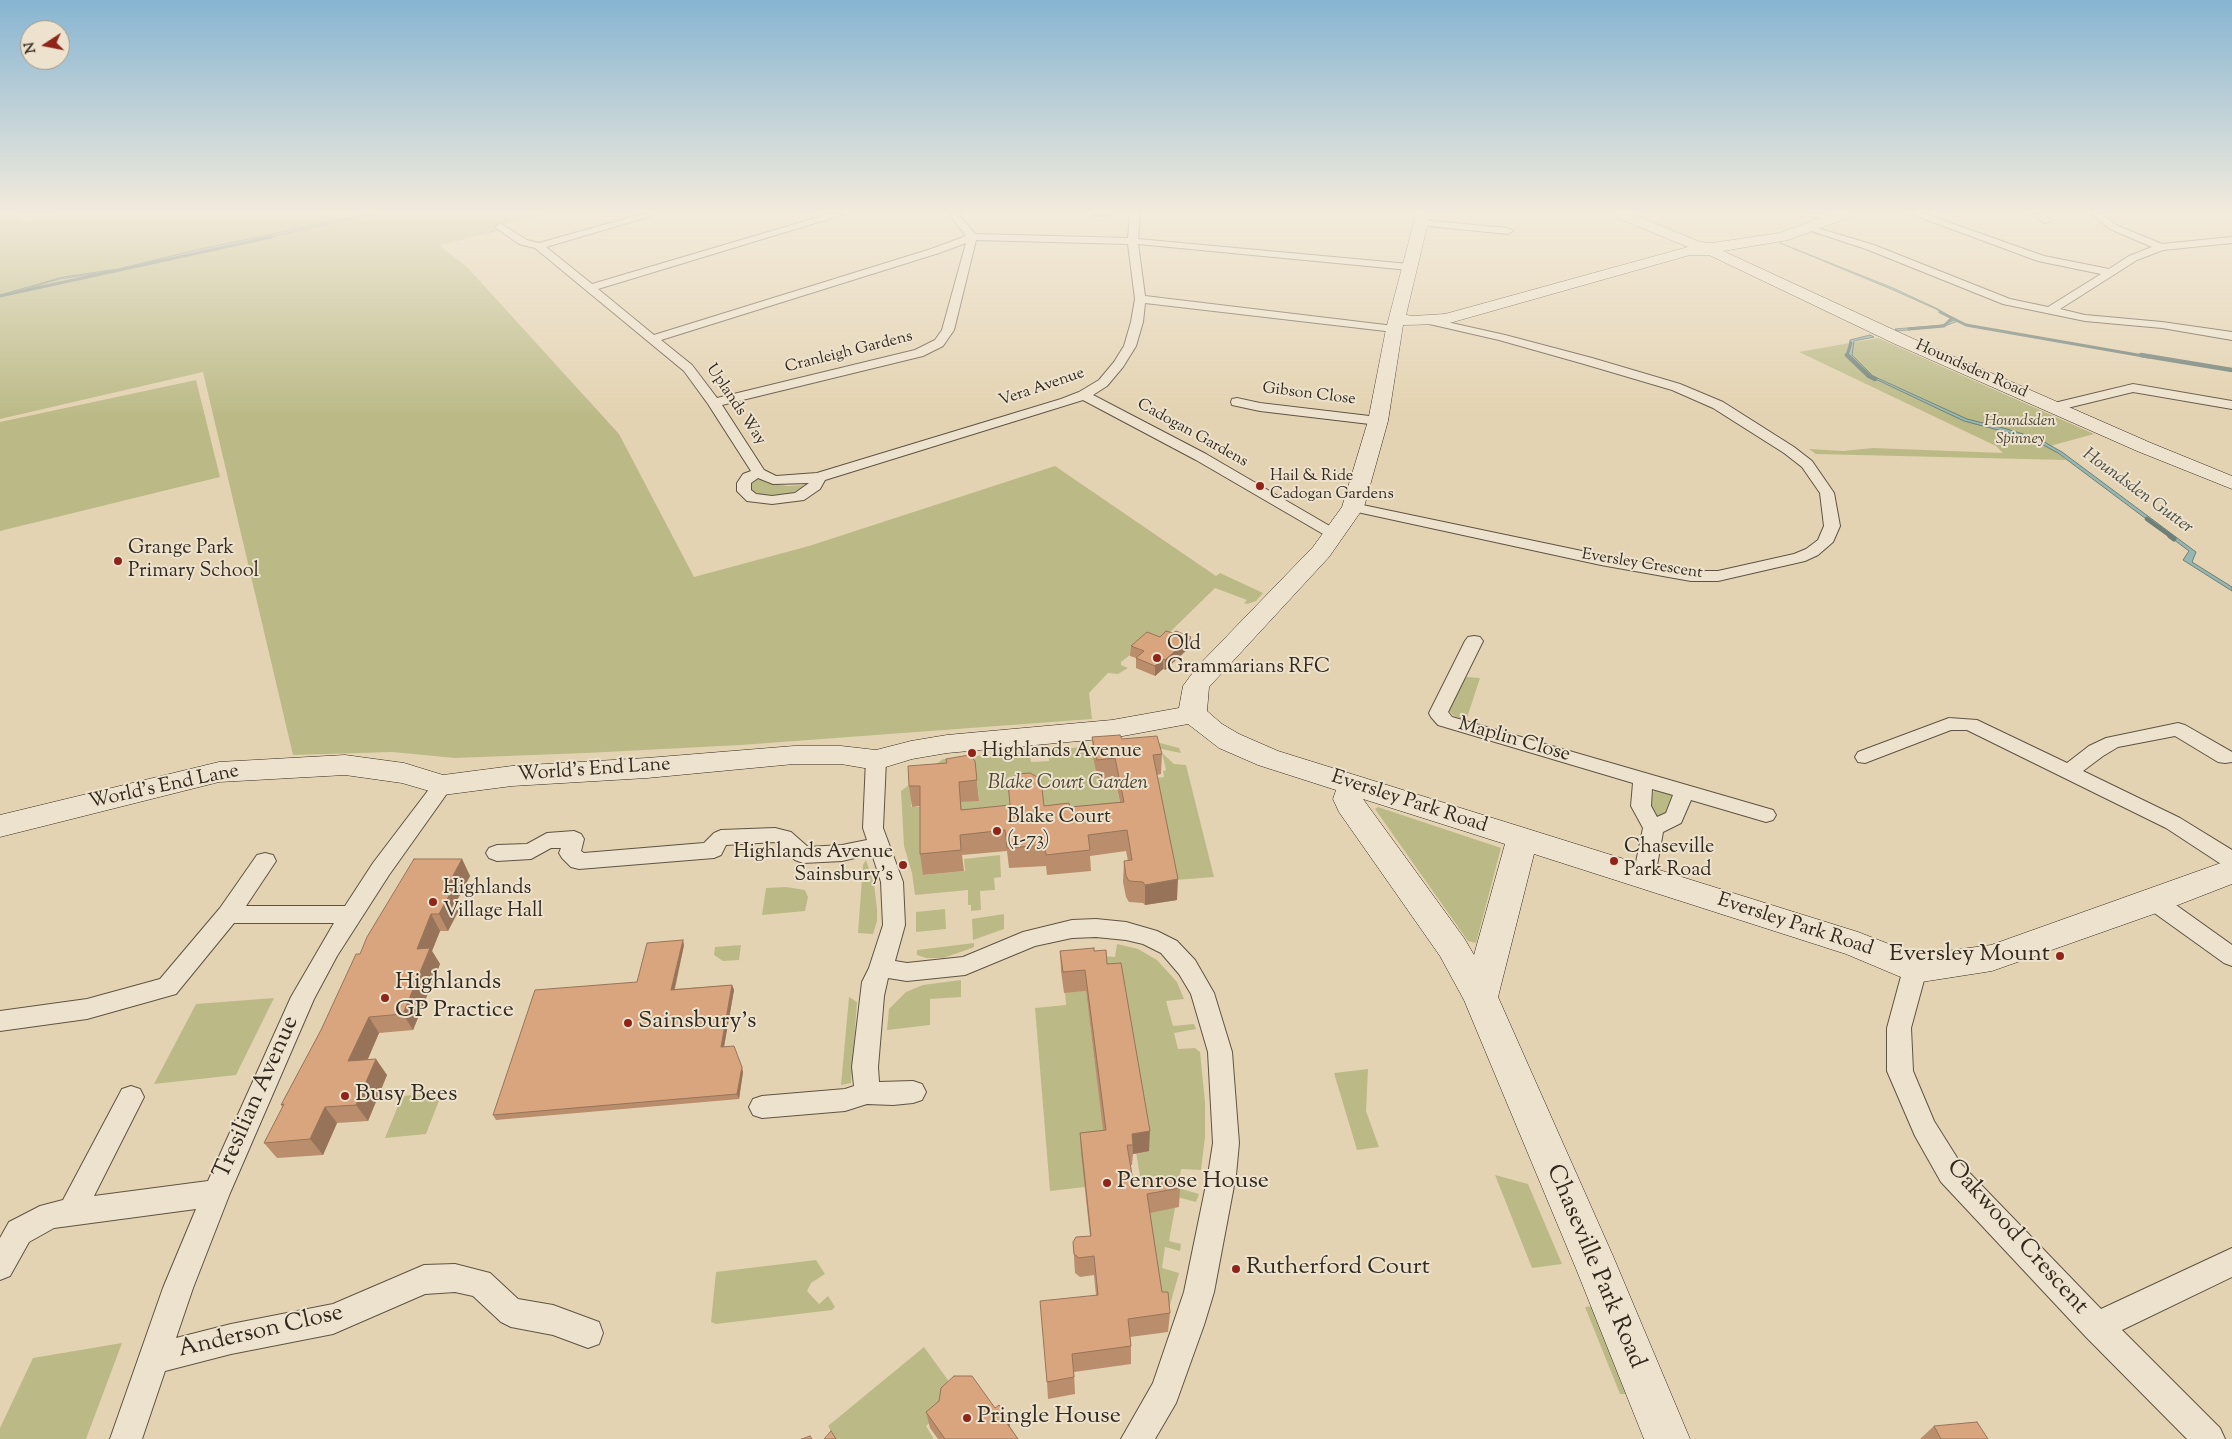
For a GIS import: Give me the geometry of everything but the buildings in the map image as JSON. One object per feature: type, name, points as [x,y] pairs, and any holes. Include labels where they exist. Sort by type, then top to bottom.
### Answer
[{"type":"street","name":"Uplands Way","points":[[583,281],[688,368],[714,402],[759,473],[773,480],[820,477]]},
{"type":"street","points":[[592,288],[615,281]]},
{"type":"street","points":[[652,339],[838,281]]},
{"type":"street","name":"Cranleigh Gardens","points":[[714,402],[854,370],[929,349],[939,343],[948,330],[961,281]]},
{"type":"street","name":"Vera Avenue","points":[[820,477],[1084,395],[1103,383],[1119,364],[1130,346],[1137,322],[1140,299],[1138,281]]},
{"type":"street","points":[[1193,714],[1193,699],[1196,686],[1206,673],[1321,552],[1353,507],[1378,421],[1406,281]]},
{"type":"street","points":[[1140,299],[1396,324],[1429,321],[1505,304],[1586,281]]},
{"type":"street","name":"Houndsden Road","points":[[1775,281],[1901,340],[2144,447],[2232,483]]},
{"type":"street","points":[[1955,281],[2007,302],[2050,312],[2085,318],[2162,325],[2232,336]]},
{"type":"street","points":[[2050,312],[2095,281]]},
{"type":"street","name":"Eversley Crescent","points":[[1353,507],[1601,560],[1691,576],[1718,576],[1750,571],[1799,558],[1812,552],[1825,542],[1832,526],[1827,493],[1807,464],[1718,405],[1676,387],[1588,361],[1501,337],[1429,321]]},
{"type":"street","points":[[2055,407],[2133,388],[2232,405]]},
{"type":"street","name":"Cadogan Gardens","points":[[1084,395],[1201,457],[1335,534]]},
{"type":"street","name":"Gibson Close","points":[[1236,402],[1260,407],[1378,421]]},
{"type":"street","name":"Uplands Way","points":[[759,473],[748,477],[744,483],[744,491],[752,498],[772,500],[799,497],[815,486],[820,477]]},
{"type":"street","name":"Maplin Close","points":[[1474,640],[1438,712],[1446,721],[1766,816]]},
{"type":"street","name":"World's End Lane","points":[[0,826],[150,788],[228,772],[283,767],[345,765],[404,774],[443,785],[512,776],[646,768],[794,755],[841,755],[876,760],[911,750],[947,744],[1112,729],[1193,714]]},
{"type":"street","name":"Eversley Park Road","points":[[1193,714],[1212,730],[1248,750],[1352,786],[1858,945],[1915,969],[1992,958],[2154,901],[2232,871]]},
{"type":"street","points":[[1865,757],[1949,724],[1970,724],[2173,822],[2232,860]]},
{"type":"street","points":[[2069,771],[2096,751],[2113,742],[2178,729],[2225,757]]},
{"type":"street","points":[[867,1094],[865,1067],[874,982],[881,968],[894,925],[892,882],[872,828],[876,760]]},
{"type":"street","points":[[1643,778],[1641,806],[1653,828],[1644,877]]},
{"type":"street","name":"Tresilian Avenue","points":[[126,1439],[153,1359],[216,1193],[303,997],[351,915],[381,869],[443,785]]},
{"type":"street","name":"Chaseville Park Road","points":[[1352,786],[1348,800],[1350,805],[1452,947],[1480,996],[1598,1271],[1667,1439]]},
{"type":"street","points":[[1653,828],[1674,818],[1685,791]]},
{"type":"street","points":[[497,853],[531,851],[547,841],[574,839],[570,853],[579,861],[714,850],[715,843],[720,838],[775,835],[784,836],[803,854],[842,853],[878,845]]},
{"type":"street","points":[[1480,996],[1522,839]]},
{"type":"street","points":[[0,1021],[86,1009],[168,987],[228,914],[265,861]]},
{"type":"street","points":[[2154,901],[2232,957]]},
{"type":"street","points":[[228,914],[351,915]]},
{"type":"street","points":[[881,968],[907,972],[964,966],[1031,938],[1072,929],[1096,928],[1126,931],[1149,937],[1169,947],[1187,967],[1202,993],[1220,1052],[1226,1143],[1222,1176],[1199,1292],[1189,1325],[1165,1392],[1137,1439]]},
{"type":"street","name":"Oakwood Crescent","points":[[1915,969],[1899,1028],[1900,1071],[1924,1128],[1951,1173],[2097,1326],[2210,1439]]},
{"type":"street","points":[[762,1107],[845,1100],[867,1094],[913,1092]]},
{"type":"street","points":[[71,1212],[130,1098]]},
{"type":"street","points":[[0,1266],[19,1232],[50,1215],[216,1193]]},
{"type":"street","points":[[2097,1326],[2232,1262]]},
{"type":"street","name":"Anderson Close","points":[[153,1359],[231,1339],[333,1319],[424,1280],[455,1278],[480,1283],[511,1312],[553,1320],[588,1333]]},
{"type":"green space","points":[[0,281],[480,281],[619,434],[694,577],[809,546],[1055,466],[1216,576],[1220,573],[1263,593],[1256,601],[1247,604],[1244,603],[1247,600],[1215,588],[1169,633],[1166,641],[1147,642],[1121,662],[1121,665],[1128,668],[1118,674],[1108,673],[1089,693],[1092,719],[741,745],[586,753],[455,758],[392,752],[293,755],[203,372],[0,419]]},
{"type":"green space","name":"Houndsden Spinney","points":[[1878,338],[2094,434],[2050,446],[2066,460],[1816,454],[1809,449],[1843,451],[1873,448],[2003,453],[1996,446],[1799,352]]},
{"type":"green space","points":[[196,380],[220,477],[0,531],[0,422]]},
{"type":"green space","points":[[755,476],[763,481],[787,486],[807,485],[792,495],[766,497],[752,493],[747,482]]},
{"type":"green space","points":[[1463,678],[1480,678],[1466,721],[1454,716],[1448,710]]},
{"type":"green space","name":"Blake Court Garden","points":[[1145,739],[1179,748],[1181,753],[1142,745],[1091,749],[1093,757],[1115,779],[1124,822],[1012,826],[963,830],[961,802],[979,800],[977,778],[911,787],[911,807],[922,807],[923,875],[965,871],[964,859],[1000,855],[1001,877],[994,878],[995,890],[980,891],[981,910],[971,911],[971,905],[968,905],[968,890],[915,895],[912,873],[904,846],[901,791],[943,759],[1029,751],[1031,762],[1049,761],[1048,751]]},
{"type":"green space","points":[[1162,753],[1174,764],[1186,765],[1214,877],[1176,880],[1155,778],[1164,777],[1163,771],[1166,770]]},
{"type":"green space","points":[[1655,788],[1673,794],[1667,813],[1664,815],[1656,816],[1652,813],[1650,801]]},
{"type":"green space","points":[[1378,807],[1501,848],[1476,943],[1468,941],[1375,809]]},
{"type":"green space","points":[[866,860],[874,884],[877,909],[877,921],[873,934],[858,933],[863,865]]},
{"type":"green space","points":[[786,887],[805,890],[808,897],[805,911],[762,915],[766,888]]},
{"type":"green space","points":[[945,909],[946,929],[916,932],[916,912]]},
{"type":"green space","points":[[1004,914],[1004,929],[973,940],[972,919]]},
{"type":"green space","points":[[974,943],[972,948],[943,958],[926,958],[917,955],[917,950]]},
{"type":"green space","points":[[1117,944],[1138,949],[1157,960],[1177,982],[1184,999],[1166,1001],[1173,1026],[1194,1024],[1196,1029],[1174,1033],[1178,1049],[1195,1048],[1200,1052],[1205,1102],[1205,1137],[1201,1170],[1181,1169],[1178,1188],[1199,1194],[1196,1202],[1177,1197],[1169,1241],[1181,1244],[1180,1251],[1165,1247],[1162,1268],[1179,1273],[1168,1312],[1161,1305],[1136,1152],[1092,955],[1115,957]]},
{"type":"green space","points":[[741,945],[739,960],[723,961],[714,955],[715,947]]},
{"type":"green space","points":[[961,980],[961,997],[930,999],[930,1025],[887,1030],[889,1009],[906,992],[923,985]]},
{"type":"green space","points":[[1086,991],[1106,1150],[1085,1187],[1050,1191],[1035,1008],[1066,1005],[1065,992]]},
{"type":"green space","points":[[849,997],[857,1002],[851,1083],[841,1085]]},
{"type":"green space","points":[[274,998],[236,1075],[154,1084],[196,1004]]},
{"type":"green space","points":[[1368,1069],[1366,1111],[1379,1147],[1357,1150],[1334,1073]]},
{"type":"green space","points":[[442,1093],[426,1134],[385,1138],[402,1096]]},
{"type":"green space","points":[[1495,1175],[1528,1184],[1562,1264],[1532,1268]]},
{"type":"green space","points":[[816,1260],[825,1274],[811,1283],[807,1291],[819,1304],[828,1296],[835,1307],[832,1310],[716,1324],[711,1322],[716,1272]]},
{"type":"green space","points":[[1593,1306],[1627,1394],[1620,1394],[1585,1307]]},
{"type":"green space","points":[[122,1343],[86,1439],[0,1439],[0,1428],[33,1358]]},
{"type":"green space","points":[[924,1347],[953,1387],[940,1414],[926,1426],[934,1439],[836,1439],[828,1426]]},
{"type":"water","points":[[48,281],[52,281],[0,297],[0,295]]},
{"type":"water","points":[[1872,281],[1893,288],[1938,309],[1958,321],[1945,326],[1897,331],[1895,329],[1942,325],[1954,320],[1936,309]]},
{"type":"water","points":[[1870,335],[1874,337],[1854,341],[1852,355],[1873,376],[1967,419],[2039,439],[2062,452],[2196,552],[2192,562],[2232,587],[2232,591],[2183,560],[2189,551],[2058,453],[2032,439],[1964,421],[1869,376],[1848,354],[1850,340]]},
{"type":"waterway","points":[[0,296],[68,281]]},
{"type":"waterway","points":[[1940,312],[1966,325],[2149,357]]},
{"type":"waterway","name":"Houndsden Gutter","points":[[1909,329],[1944,326],[1951,319]]},
{"type":"waterway","name":"Houndsden Gutter","points":[[1847,355],[1851,343]]},
{"type":"waterway","name":"Houndsden Gutter","points":[[1847,355],[1869,376],[1875,379]]},
{"type":"waterway","points":[[2141,355],[2232,370]]},
{"type":"waterway","name":"Houndsden Gutter","points":[[2147,519],[2172,537]]},
{"type":"waterway","name":"Houndsden Gutter","points":[[2170,536],[2174,539]]},
{"type":"place","name":"Hail & Ride Cadogan Gardens","points":[[1260,486]]},
{"type":"place","name":"Grange Park Primary School","points":[[118,561]]},
{"type":"place","name":"Old Grammarians RFC","points":[[1157,658]]},
{"type":"place","name":"Highlands Avenue","points":[[972,753]]},
{"type":"place","name":"Blake Court (1-73)","points":[[997,831]]},
{"type":"place","name":"Chaseville Park Road","points":[[1614,861]]},
{"type":"place","name":"Highlands Avenue Sainsbury's","points":[[903,865]]},
{"type":"place","name":"Highlands Village Hall","points":[[433,902]]},
{"type":"place","name":"Eversley Mount","points":[[2060,956]]},
{"type":"place","name":"Highlands GP Practice","points":[[385,998]]},
{"type":"place","name":"Sainsbury's","points":[[628,1023]]},
{"type":"place","name":"Busy Bees","points":[[345,1096]]},
{"type":"place","name":"Penrose House","points":[[1107,1183]]},
{"type":"place","name":"Rutherford Court","points":[[1236,1269]]},
{"type":"place","name":"Pringle House","points":[[967,1418]]}]
